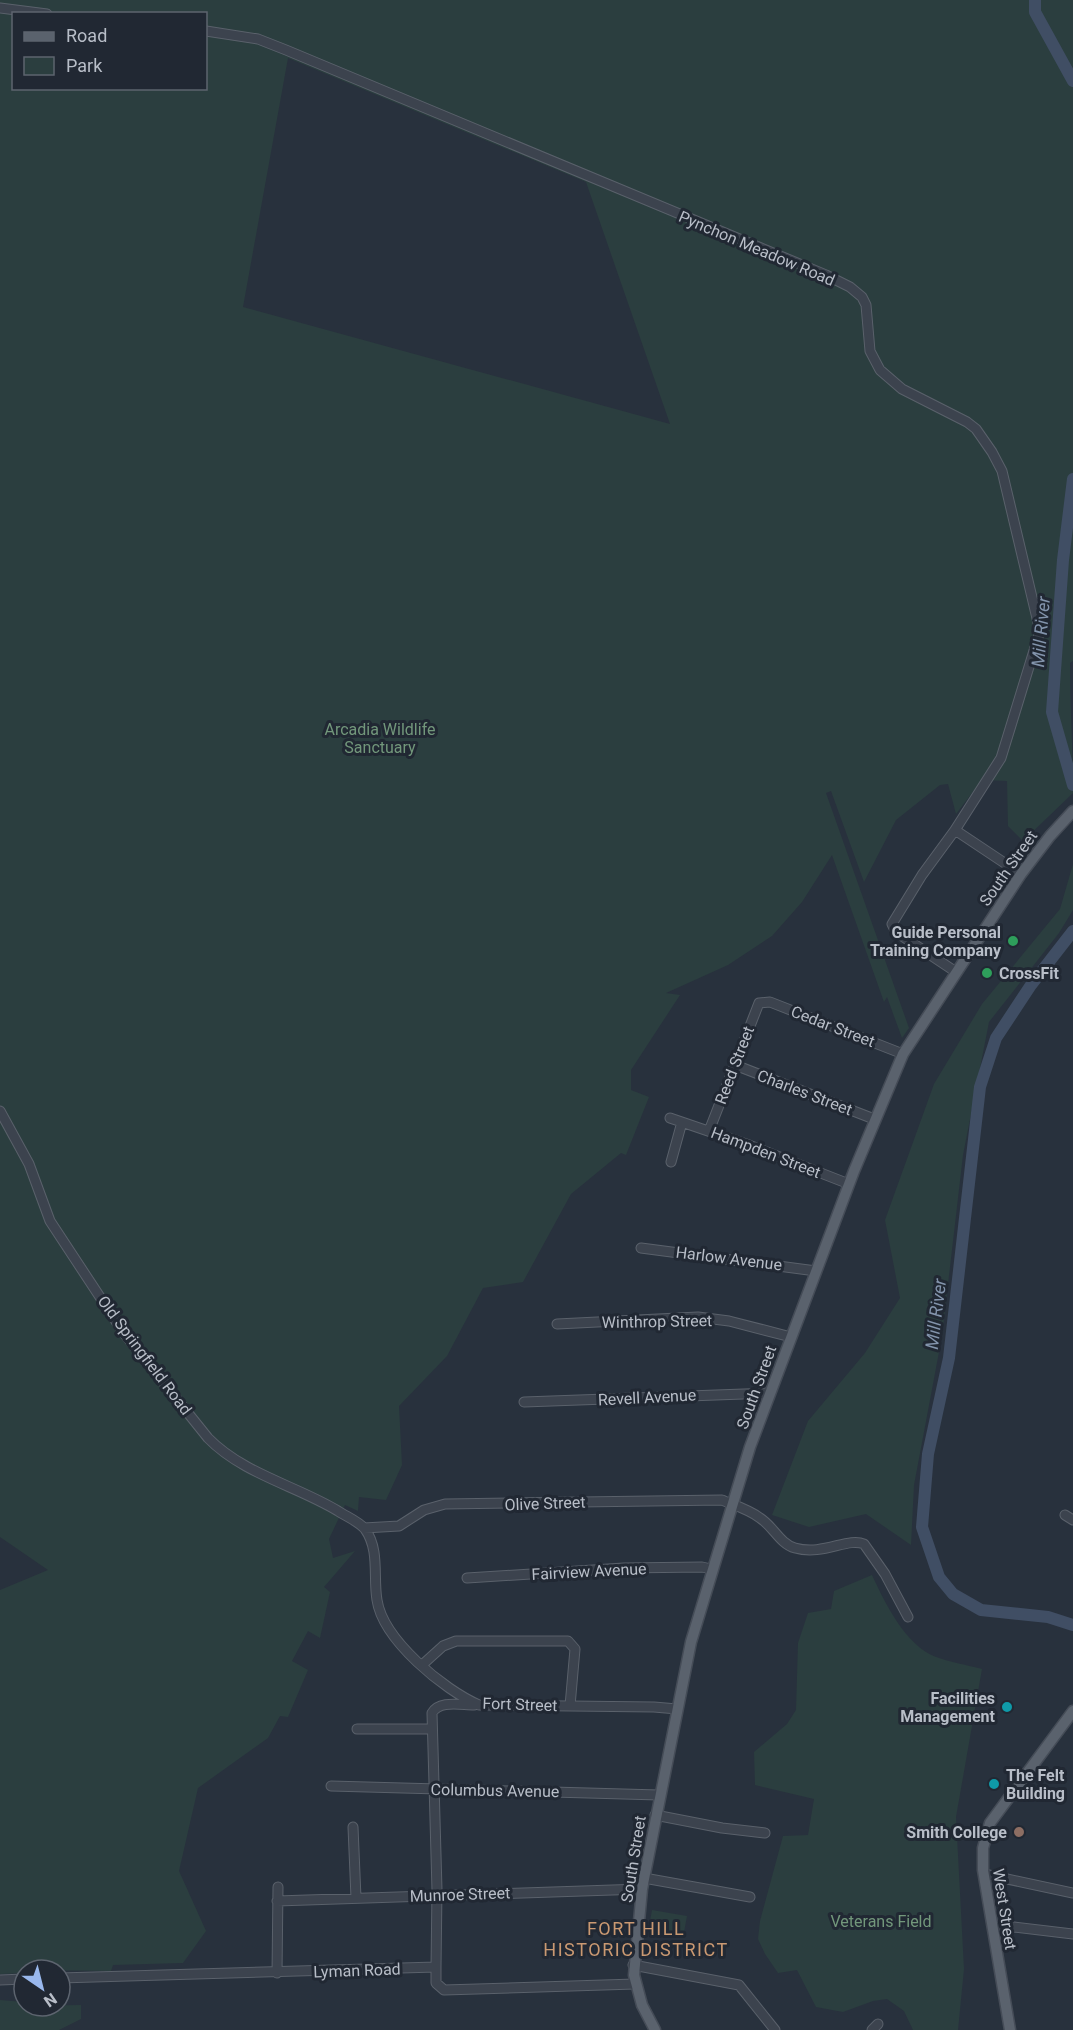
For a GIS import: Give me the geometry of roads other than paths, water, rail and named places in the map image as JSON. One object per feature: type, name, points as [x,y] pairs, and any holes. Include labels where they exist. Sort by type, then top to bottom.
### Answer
[{"type":"main road","name":"South Street","points":[[655,2030],[642,2005],[635,1984],[633,1965],[643,1884],[692,1638],[732,1504],[790,1337],[874,1119],[903,1054],[1022,874],[1071,813]]},
{"type":"main road","name":"West Street","points":[[1010,2030],[984,1874],[983,1848],[990,1823],[1073,1712]]},
{"type":"street","points":[[0,8],[31,12]]},
{"type":"street","name":"Pynchon Meadow Road","points":[[207,31],[258,39],[286,50],[826,275],[850,287],[862,297],[866,305],[870,351],[880,370],[902,389],[950,412],[976,429],[1002,471],[1040,631],[1001,758],[955,830]]},
{"type":"street","points":[[956,972],[896,932],[892,924],[922,875],[955,830],[1022,874]]},
{"type":"street","name":"Cedar Street","points":[[762,1002],[770,1002],[903,1054]]},
{"type":"street","name":"Reed Street","points":[[709,1131],[754,1013],[762,1002]]},
{"type":"street","name":"Charles Street","points":[[735,1065],[874,1119]]},
{"type":"street","name":"Old Springfield Road","points":[[0,1111],[29,1164],[50,1221],[123,1332],[208,1438],[236,1460],[320,1501],[364,1528]]},
{"type":"street","name":"Hampden Street","points":[[670,1118],[849,1184]]},
{"type":"street","points":[[671,1162],[682,1122]]},
{"type":"street","name":"Harlow Avenue","points":[[641,1248],[816,1271]]},
{"type":"street","name":"Winthrop Street","points":[[557,1324],[698,1317],[738,1323],[790,1337]]},
{"type":"street","name":"Revell Avenue","points":[[524,1402],[770,1393]]},
{"type":"street","name":"Olive Street","points":[[364,1528],[399,1526],[424,1510],[445,1504],[700,1498],[722,1500],[758,1515],[784,1542],[794,1548],[823,1551],[856,1541],[864,1544],[885,1574],[908,1617]]},
{"type":"street","name":"Fort Street","points":[[364,1528],[374,1553],[380,1612],[392,1632],[422,1665],[448,1688],[479,1705],[677,1709]]},
{"type":"street","name":"Fairview Avenue","points":[[467,1578],[624,1568],[702,1567],[711,1569]]},
{"type":"street","points":[[422,1665],[443,1646],[456,1641],[568,1641],[575,1652],[570,1706]]},
{"type":"street","points":[[479,1705],[439,1706],[432,1713],[437,1895],[436,1983],[444,1990],[635,1984]]},
{"type":"street","points":[[357,1729],[432,1729]]},
{"type":"street","name":"Columbus Avenue","points":[[331,1786],[659,1795]]},
{"type":"street","points":[[655,1815],[765,1833]]},
{"type":"street","points":[[353,1827],[356,1898]]},
{"type":"street","points":[[984,1874],[1073,1893]]},
{"type":"street","name":"Munroe Street","points":[[277,1900],[437,1895],[643,1884],[750,1897]]},
{"type":"street","points":[[277,1972],[278,1887]]},
{"type":"street","points":[[993,1928],[1014,1927],[1073,1934]]},
{"type":"street","points":[[633,1965],[739,1985],[775,2030]]},
{"type":"street","name":"Lyman Road","points":[[72,1978],[436,1967]]},
{"type":"waterway","name":"Mill River","points":[[1035,0],[1035,12],[1073,81]]},
{"type":"waterway","name":"Mill River","points":[[1073,479],[1063,560],[1052,712],[1073,785]]},
{"type":"waterway","name":"Mill River","points":[[1073,931],[1031,985],[996,1038],[980,1087],[949,1358],[928,1454],[922,1527],[939,1577],[953,1594],[981,1610],[1048,1617],[1073,1625]]},
{"type":"place","name":"Guide Personal Training Company","points":[[1013,941]]},
{"type":"place","name":"CrossFit","points":[[987,973]]},
{"type":"place","name":"Facilities Management","points":[[1007,1707]]},
{"type":"place","name":"The Felt Building","points":[[994,1784]]},
{"type":"place","name":"Smith College","points":[[1019,1832]]},
{"type":"district","name":"FORT HILL HISTORIC DISTRICT","points":[[636,1939]]},
{"type":"park label","name":"Arcadia Wildlife Sanctuary","points":[[380,738]]},
{"type":"park label","name":"Veterans Field","points":[[881,1921]]}]
